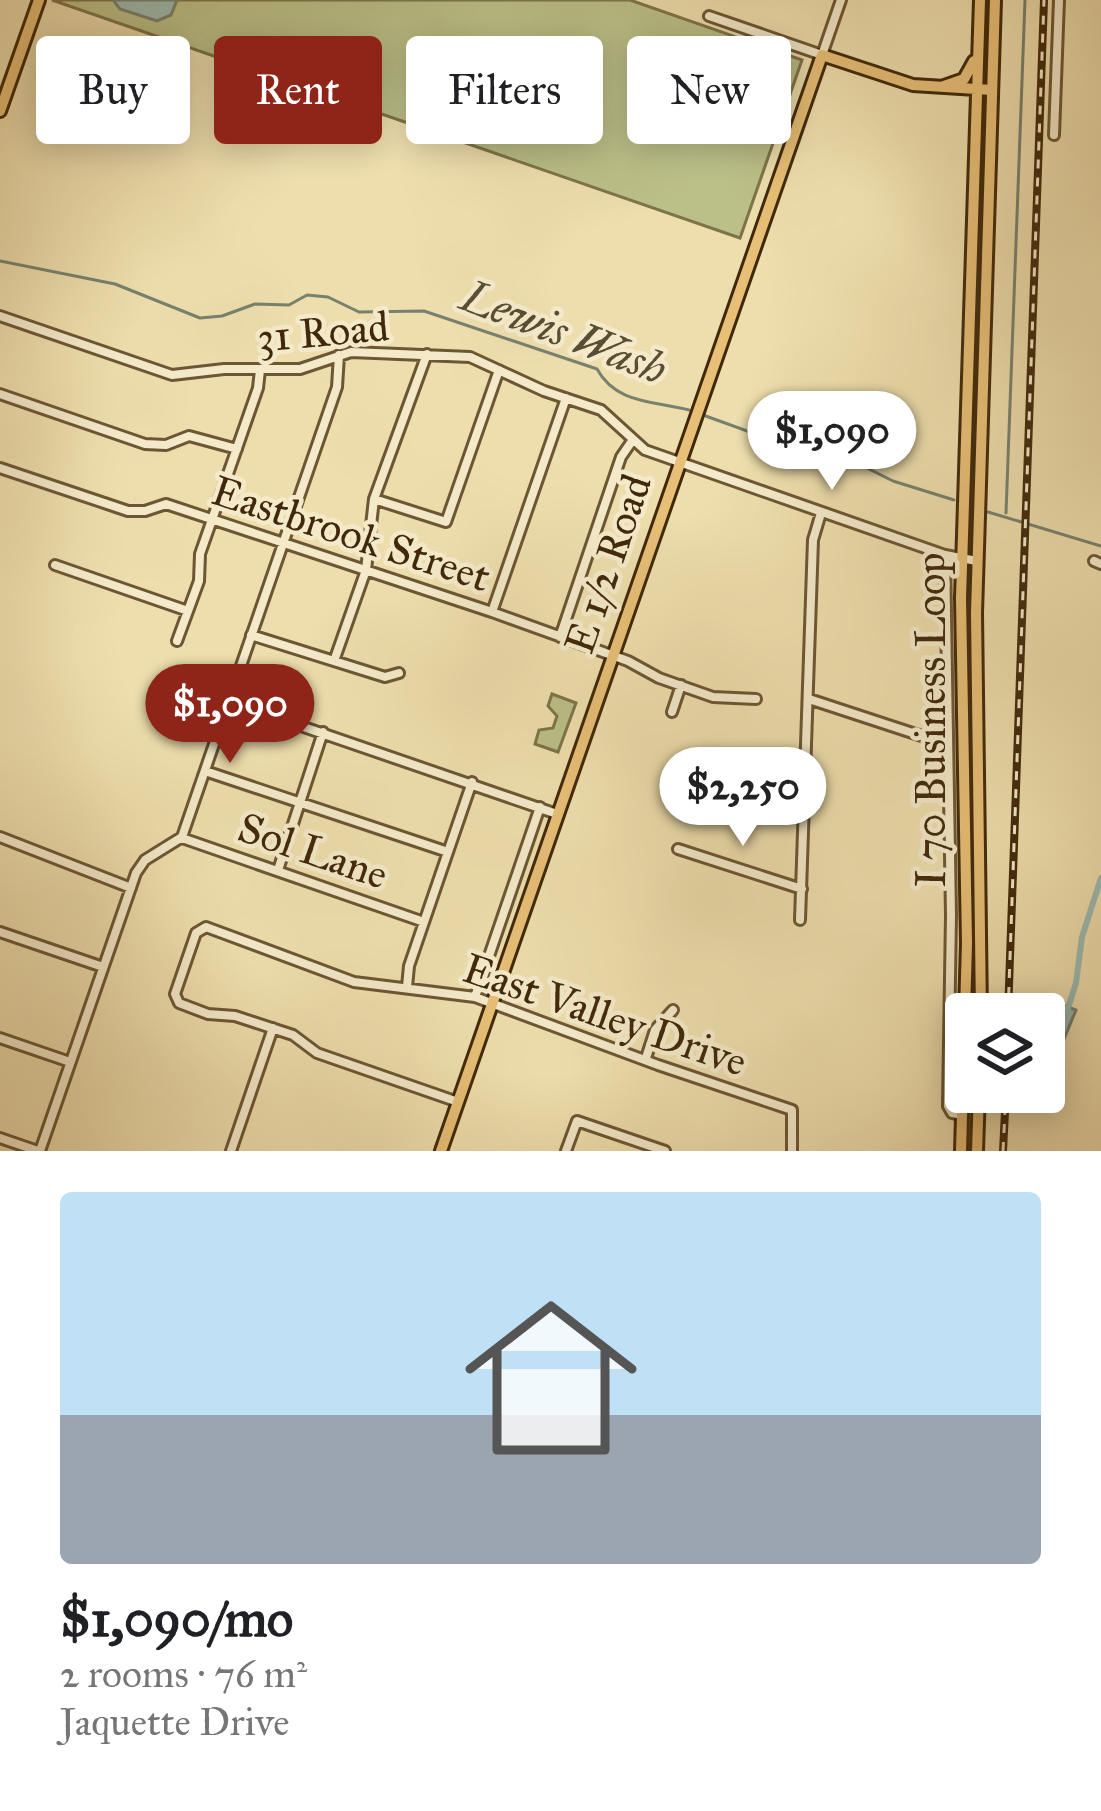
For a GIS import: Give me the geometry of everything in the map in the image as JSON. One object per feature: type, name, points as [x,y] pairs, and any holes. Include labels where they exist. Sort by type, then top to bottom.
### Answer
[{"type":"main road","name":"I 70 Business Loop","points":[[966,993],[962,559],[980,0]]},
{"type":"main road","name":"I 70 Business Loop","points":[[981,993],[977,561],[995,0]]},
{"type":"main road","points":[[0,111],[35,1]]},
{"type":"main road","points":[[929,88],[967,76],[975,56],[979,20]]},
{"type":"main road","points":[[822,55],[898,82],[960,97],[969,104],[974,156]]},
{"type":"main road","name":"E 1/2 Road","points":[[441,1151],[822,55]]},
{"type":"main road","points":[[929,88],[992,90]]},
{"type":"main road","points":[[977,1151],[978,1113]]},
{"type":"main road","name":"I 70 Business Loop","points":[[962,1151],[963,1115]]},
{"type":"street","name":"E 1/2 Road","points":[[822,55],[842,0]]},
{"type":"street","points":[[1054,135],[1059,0]]},
{"type":"street","points":[[709,16],[822,55]]},
{"type":"street","name":"31 Road","points":[[0,316],[172,375],[300,370],[339,354],[470,357],[601,410],[632,441],[678,463],[945,556],[977,561]]},
{"type":"street","points":[[0,1138],[39,1151],[131,888],[145,860],[182,837],[337,387],[339,354]]},
{"type":"street","points":[[334,661],[366,570],[374,499],[427,354]]},
{"type":"street","points":[[177,640],[199,581],[200,554],[260,370]]},
{"type":"street","points":[[374,499],[446,522],[499,370]]},
{"type":"street","points":[[0,394],[145,444],[166,445],[190,436],[236,449]]},
{"type":"street","points":[[492,612],[566,398]]},
{"type":"street","points":[[560,637],[621,457],[632,441]]},
{"type":"street","name":"Eastbrook Street","points":[[0,469],[128,511],[166,504],[492,612],[713,697],[756,699]]},
{"type":"street","points":[[800,920],[813,540],[821,513]]},
{"type":"street","points":[[945,556],[949,993]]},
{"type":"street","points":[[55,565],[188,611]]},
{"type":"street","points":[[251,635],[385,677],[399,673]]},
{"type":"street","points":[[672,712],[681,686]]},
{"type":"street","points":[[809,699],[946,744]]},
{"type":"street","points":[[228,701],[557,814]]},
{"type":"street","points":[[278,870],[322,732]]},
{"type":"street","points":[[206,771],[448,852]]},
{"type":"street","points":[[407,987],[409,966],[472,782]]},
{"type":"street","points":[[475,997],[539,807]]},
{"type":"street","points":[[0,837],[131,888]]},
{"type":"street","name":"Sol Lane","points":[[182,837],[424,922]]},
{"type":"street","points":[[678,850],[802,889]]},
{"type":"street","name":"East Valley Drive","points":[[273,1028],[179,1003],[176,994],[196,933],[206,927],[354,982],[492,1002],[792,1110],[792,1151]]},
{"type":"street","points":[[0,932],[103,967]]},
{"type":"street","points":[[646,1058],[656,1030],[673,1010]]},
{"type":"street","points":[[231,1151],[273,1028],[293,1035],[317,1053],[458,1102]]},
{"type":"street","points":[[0,1038],[70,1062]]},
{"type":"street","points":[[952,1113],[963,1115]]},
{"type":"street","points":[[566,1151],[577,1121],[664,1151]]},
{"type":"green space","points":[[52,0],[630,0],[733,36],[627,36],[627,144],[773,144],[740,238],[468,144],[603,144],[603,36],[406,36],[406,122],[382,114],[382,36],[214,36],[214,56],[190,48],[190,36],[156,36]]},
{"type":"green space","points":[[791,56],[802,60],[791,92]]},
{"type":"green space","points":[[552,694],[576,703],[558,752],[535,744],[539,730],[553,728],[557,716],[548,706]]},
{"type":"water","points":[[113,0],[177,0],[171,15],[157,21],[120,9]]},
{"type":"water","points":[[1065,1006],[1076,1010],[1065,1036]]},
{"type":"waterway","points":[[1006,513],[1025,0]]},
{"type":"waterway","name":"Lewis Wash","points":[[0,261],[115,284],[200,318],[255,304],[289,305],[307,295],[328,297],[359,312],[424,311],[597,369],[625,395],[689,410]]},
{"type":"waterway","name":"Lewis Wash","points":[[703,415],[772,440],[851,460],[893,481],[954,500]]},
{"type":"waterway","name":"Lewis Wash","points":[[988,512],[1101,546]]},
{"type":"waterway","points":[[1066,1014],[1082,937],[1101,878]]},
{"type":"railway","points":[[1009,993],[1044,0]]},
{"type":"railway","points":[[1003,1151],[1005,1113]]}]
